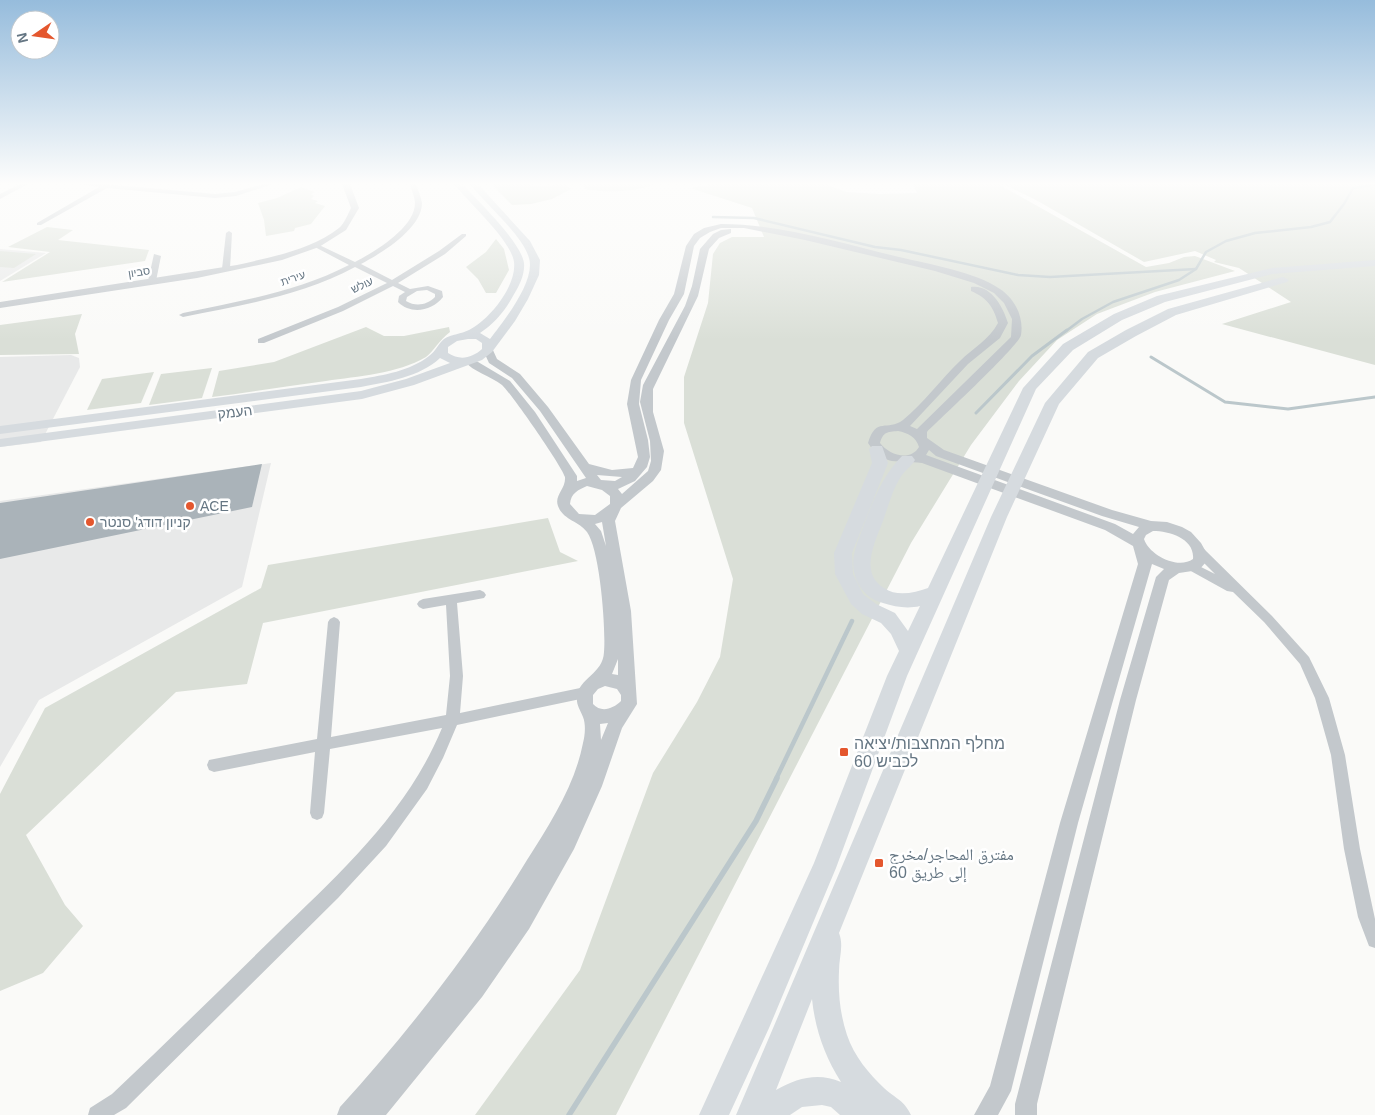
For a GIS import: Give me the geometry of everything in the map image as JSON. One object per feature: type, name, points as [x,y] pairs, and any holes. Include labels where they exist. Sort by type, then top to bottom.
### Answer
[{"type":"highway","points":[[714,1115],[759,1018],[824,868],[861,766],[909,651],[1030,388],[1068,347],[1118,317],[1161,299],[1272,271],[1375,263]]},
{"type":"highway","points":[[751,1115],[999,517],[1052,403],[1093,355],[1172,312],[1280,281],[1325,275],[1375,272]]},
{"type":"highway","points":[[877,449],[880,463],[843,553],[844,574],[857,599],[869,609],[888,618],[898,630],[909,651]]},
{"type":"highway","points":[[911,459],[896,469],[886,490],[862,555],[862,571],[868,587],[878,595],[894,599],[915,600],[936,593]]},
{"type":"highway","points":[[840,899],[827,956],[825,994],[828,1025],[838,1052],[854,1078],[865,1091],[896,1115]]},
{"type":"highway","points":[[768,1115],[788,1098],[808,1090],[828,1091],[840,1097],[862,1115]]},
{"type":"main road","points":[[465,336],[486,325],[499,310],[516,282],[519,261],[512,247],[503,236]]},
{"type":"main road","points":[[488,349],[510,321],[523,300],[534,275],[535,260],[531,249],[521,236]]},
{"type":"main road","points":[[465,336],[484,339],[487,342],[488,349]]},
{"type":"main road","name":"העמק","points":[[0,430],[361,384],[419,367],[434,360],[447,342],[465,336]]},
{"type":"main road","name":"העמק","points":[[0,443],[362,395],[402,385],[477,358],[488,349]]},
{"type":"main road","points":[[441,351],[447,359],[467,361]]},
{"type":"street","points":[[226,269],[229,236]]},
{"type":"street","name":"סביון","points":[[0,305],[226,269],[282,258],[315,245],[330,236]]},
{"type":"street","name":"עירית","points":[[183,315],[280,294],[322,279],[355,264],[393,242],[399,236]]},
{"type":"street","name":"עולש","points":[[260,341],[295,328],[393,283],[434,259],[464,236]]},
{"type":"street","points":[[598,681],[607,668],[612,654],[611,607],[601,553],[594,531],[581,520],[567,513],[563,507],[562,500],[570,488],[577,484],[599,483],[617,485],[631,478],[641,467],[644,457],[642,440],[633,404],[636,380],[664,320],[679,294],[690,246],[697,236]]},
{"type":"street","points":[[581,520],[598,518],[648,480],[655,472],[658,462],[646,408],[646,391],[685,314],[696,287],[704,249],[716,236]]},
{"type":"street","points":[[781,236],[934,276],[987,294],[999,307],[1002,323],[996,336],[964,362],[907,423],[898,427],[882,429],[877,433],[874,443],[877,449],[891,457],[911,459],[937,458],[1087,512],[1134,523],[1161,526],[1181,532],[1190,538],[1200,552],[1250,600],[1305,661],[1322,698],[1338,755],[1352,849],[1366,917],[1375,940]]},
{"type":"street","points":[[800,236],[938,269],[977,281],[997,291],[1008,302],[1017,319],[1016,337],[1004,351],[921,431],[924,451],[911,459]]},
{"type":"street","points":[[315,245],[409,291]]},
{"type":"street","points":[[152,281],[157,256]]},
{"type":"street","points":[[371,1115],[489,969],[522,922],[563,852],[597,775],[613,726],[628,703],[624,669],[626,643],[623,602],[608,521],[617,498],[615,492],[599,483],[582,466],[544,409],[516,376],[494,361],[488,349]]},
{"type":"street","points":[[467,361],[506,383],[531,414],[571,476],[570,488]]},
{"type":"street","points":[[898,427],[914,432],[937,458]]},
{"type":"street","points":[[582,466],[600,473],[615,475],[641,467]]},
{"type":"street","points":[[1087,512],[1140,545],[1155,561],[1184,567],[1250,600]]},
{"type":"street","points":[[985,1115],[1000,1091],[1069,822],[1145,564],[1140,545],[1140,534],[1144,529],[1152,526]]},
{"type":"street","points":[[1026,1115],[1026,1104],[1128,700],[1163,577],[1201,558],[1200,552]]},
{"type":"street","points":[[423,604],[480,594]]},
{"type":"street","points":[[97,1115],[119,1101],[371,853],[422,787],[452,720],[457,688],[451,599]]},
{"type":"street","points":[[317,813],[334,622]]},
{"type":"street","points":[[214,765],[585,693],[593,684],[605,679],[617,680],[627,690]]},
{"type":"street","points":[[585,693],[585,704],[591,713],[596,716],[609,718],[621,712]]},
{"type":"street","points":[[348,1115],[382,1078],[427,1023],[475,960],[505,916],[550,838],[583,771],[592,743],[591,713]]},
{"type":"shaded area","points":[[29,236],[64,236],[58,240],[149,250],[145,261],[2,282],[50,252],[8,247]]},
{"type":"shaded area","points":[[1091,236],[1146,267],[1195,256],[1235,271],[1155,292],[1097,314],[1057,340],[1019,381],[971,445],[911,543],[616,1115],[475,1115],[580,970],[653,773],[697,702],[720,657],[733,579],[684,423],[684,377],[708,303],[713,254],[720,243],[732,237]]},
{"type":"shaded area","points":[[1099,236],[1375,236],[1375,365],[1222,324],[1291,302],[1239,268],[1214,262],[1216,260],[1195,251],[1144,262]]},
{"type":"shaded area","points":[[496,239],[504,249],[509,270],[496,293],[486,293],[478,279],[466,267],[486,252]]},
{"type":"shaded area","points":[[0,249],[46,253],[0,281]]},
{"type":"shaded area","points":[[0,251],[36,254],[14,268],[0,267]]},
{"type":"shaded area","points":[[82,314],[75,334],[79,354],[0,355],[0,325]]},
{"type":"shaded area","points":[[366,327],[384,336],[404,336],[449,327],[450,332],[426,357],[415,363],[390,371],[212,397],[219,371],[274,362]]},
{"type":"shaded area","points":[[71,355],[79,358],[80,367],[41,442],[0,447],[0,357]]},
{"type":"shaded area","points":[[212,368],[202,398],[149,405],[161,374]]},
{"type":"shaded area","points":[[154,372],[141,403],[87,410],[102,379]]},
{"type":"shaded area","points":[[271,463],[242,587],[39,700],[0,767],[0,501]]},
{"type":"shaded area","points":[[548,518],[560,552],[578,561],[263,623],[247,684],[176,692],[26,835],[65,905],[83,926],[43,973],[0,991],[0,794],[45,708],[261,588],[268,565]]},
{"type":"building","name":"קניון דודג' סנטר","points":[[262,464],[252,507],[0,559],[0,503]]},
{"type":"waterway","points":[[829,236],[1018,275],[1050,277],[1196,269]]},
{"type":"waterway","points":[[1196,269],[1206,252],[1226,241],[1244,236]]},
{"type":"waterway","points":[[1066,331],[1082,319],[1113,302],[1179,280],[1196,269]]},
{"type":"waterway","points":[[976,413],[1032,356],[1067,330]]},
{"type":"waterway","points":[[1151,357],[1225,402],[1288,409],[1375,397]]},
{"type":"waterway","points":[[776,779],[852,621]]},
{"type":"waterway","points":[[569,1115],[756,821],[777,778]]},
{"type":"place","name":"ACE","points":[[190,506]]},
{"type":"place","name":"קניון דודג' סנטר","points":[[90,522]]},
{"type":"place","name":"מחלף המחצבות/יציאה לכביש 60","points":[[844,752]]},
{"type":"place","name":"مفترق المحاجر/مخرج إلى طريق 60","points":[[879,863]]}]
